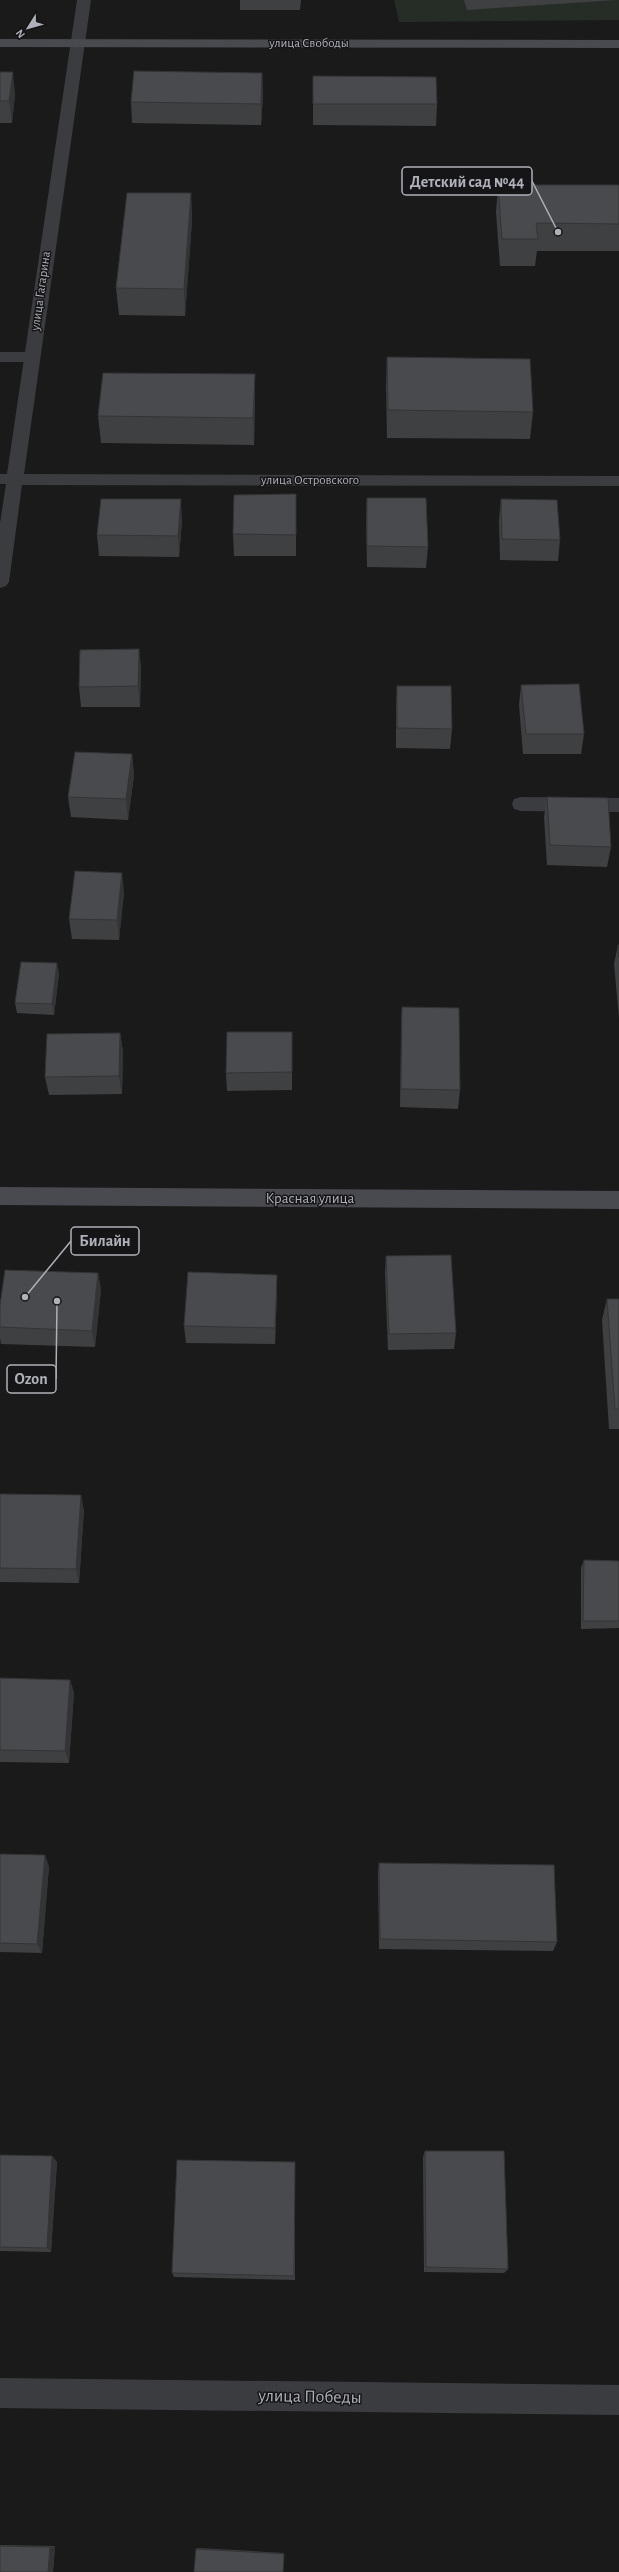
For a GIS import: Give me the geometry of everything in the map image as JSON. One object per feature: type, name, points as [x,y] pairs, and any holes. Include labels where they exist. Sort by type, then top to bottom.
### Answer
[{"type":"street","name":"улица Гагарина","points":[[0,582],[7,479],[31,357],[76,43],[84,0]]},
{"type":"street","name":"улица Свободы","points":[[0,43],[619,44]]},
{"type":"street","points":[[0,357],[31,357]]},
{"type":"street","name":"улица Островского","points":[[7,479],[619,481]]},
{"type":"street","points":[[521,804],[619,805]]},
{"type":"street","name":"Красная улица","points":[[0,1196],[619,1200]]},
{"type":"street","name":"улица Победы","points":[[0,2393],[619,2400]]},
{"type":"shaded area","points":[[394,0],[619,0],[619,20],[399,22]]},
{"type":"building","points":[[134,71],[262,73],[261,104],[131,102]]},
{"type":"building","points":[[0,72],[13,72],[9,101],[0,101]]},
{"type":"building","points":[[313,76],[436,77],[437,104],[313,104]]},
{"type":"building","points":[[498,185],[619,185],[619,224],[536,223],[538,239],[502,239]]},
{"type":"building","points":[[127,193],[191,193],[184,289],[116,288]]},
{"type":"building","points":[[387,357],[530,359],[533,412],[388,410]]},
{"type":"building","points":[[103,373],[255,374],[253,418],[98,416]]},
{"type":"building","points":[[296,494],[296,535],[233,534],[234,495]]},
{"type":"building","points":[[367,498],[426,498],[428,547],[367,546]]},
{"type":"building","points":[[101,499],[181,499],[178,536],[97,535]]},
{"type":"building","points":[[501,499],[557,500],[560,540],[502,539]]},
{"type":"building","points":[[139,649],[138,686],[79,687],[80,650]]},
{"type":"building","points":[[579,684],[584,734],[526,734],[521,685]]},
{"type":"building","points":[[397,686],[451,686],[452,729],[397,728]]},
{"type":"building","points":[[75,752],[132,754],[126,799],[68,797]]},
{"type":"building","points":[[547,797],[608,798],[611,847],[550,845]]},
{"type":"building","points":[[75,871],[122,873],[117,920],[69,919]]},
{"type":"building","points":[[21,962],[57,963],[52,1004],[15,1003]]},
{"type":"building","points":[[402,1007],[459,1008],[460,1090],[401,1089]]},
{"type":"building","points":[[227,1032],[292,1032],[292,1072],[226,1073]]},
{"type":"building","points":[[120,1033],[119,1076],[45,1077],[47,1034]]},
{"type":"building","points":[[451,1255],[456,1333],[389,1334],[386,1256]]},
{"type":"building","points":[[5,1270],[98,1273],[92,1331],[0,1327],[0,1305]]},
{"type":"building","points":[[188,1272],[277,1275],[275,1328],[184,1326]]},
{"type":"building","points":[[607,1299],[619,1299],[619,1409],[615,1409]]},
{"type":"building","points":[[0,1494],[81,1495],[76,1569],[0,1568]]},
{"type":"building","points":[[584,1560],[619,1561],[619,1621],[583,1621]]},
{"type":"building","points":[[0,1678],[70,1680],[65,1751],[0,1750]]},
{"type":"building","points":[[0,1854],[45,1855],[37,1944],[0,1943]]},
{"type":"building","points":[[379,1863],[554,1865],[557,1942],[380,1939]]},
{"type":"building","points":[[425,2151],[504,2151],[508,2269],[426,2267]]},
{"type":"building","points":[[0,2155],[52,2156],[47,2248],[0,2247]]},
{"type":"building","points":[[177,2160],[295,2162],[294,2276],[172,2273]]},
{"type":"building","points":[[0,2546],[50,2547],[48,2572],[0,2572]]},
{"type":"building","points":[[196,2549],[284,2554],[283,2572],[194,2572]]},
{"type":"place","name":"Детский сад №44","points":[[558,232]]},
{"type":"place","name":"Билайн","points":[[25,1297]]},
{"type":"place","name":"Ozon","points":[[57,1301]]}]
